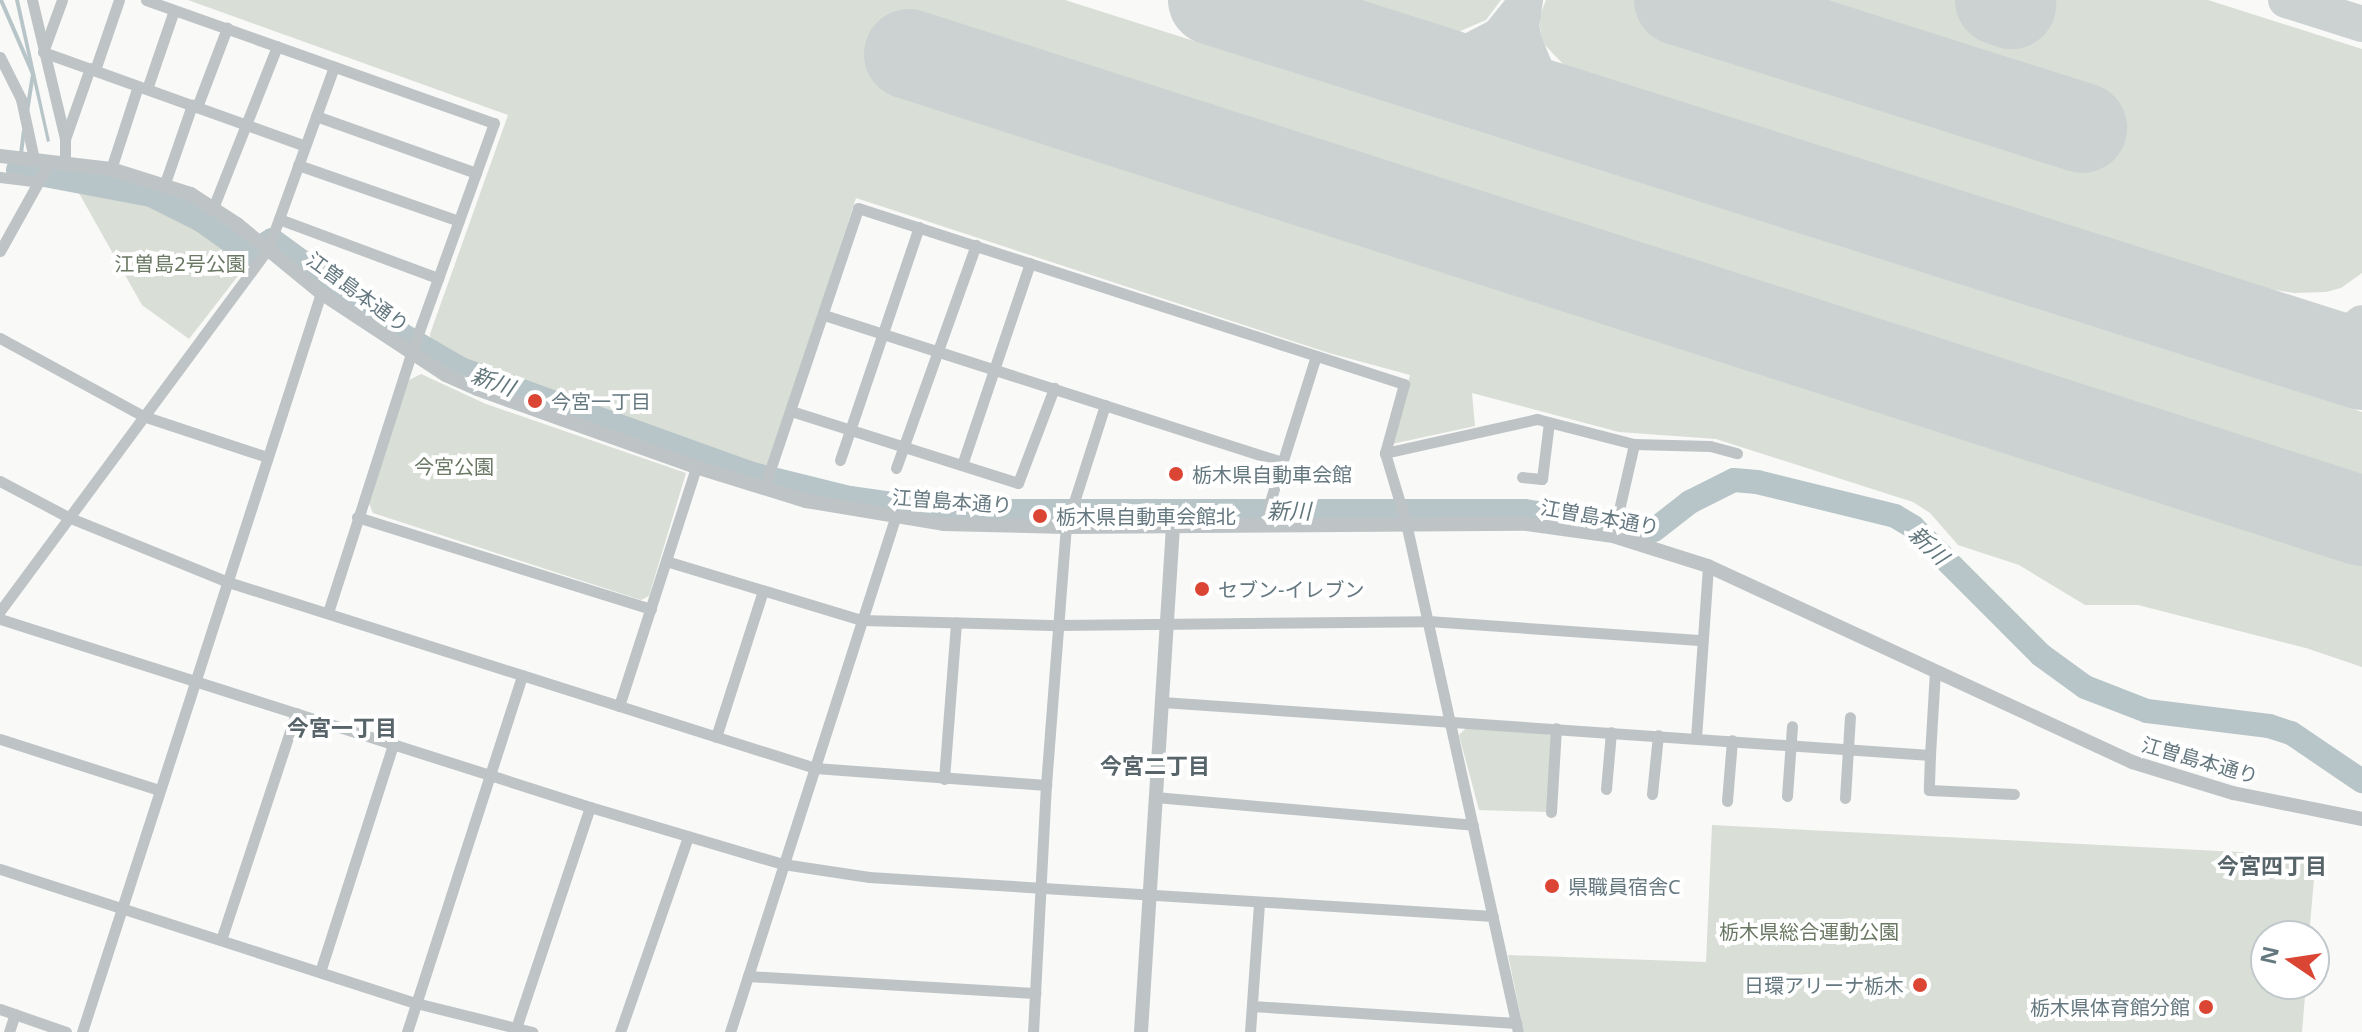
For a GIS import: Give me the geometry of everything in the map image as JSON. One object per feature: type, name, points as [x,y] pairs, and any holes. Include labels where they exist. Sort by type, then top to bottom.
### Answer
[{"type":"street","points":[[32,0],[65,139]]},
{"type":"street","points":[[43,52],[62,0]]},
{"type":"street","points":[[0,251],[39,182],[57,162],[119,0]]},
{"type":"street","points":[[146,0],[494,123],[411,354],[328,612]]},
{"type":"street","points":[[111,169],[174,10]]},
{"type":"street","points":[[165,183],[227,28]]},
{"type":"street","points":[[213,208],[277,46]]},
{"type":"street","points":[[43,52],[305,146]]},
{"type":"street","points":[[0,57],[21,99],[34,159]]},
{"type":"street","points":[[0,611],[268,249],[334,67]]},
{"type":"street","points":[[316,116],[476,173]]},
{"type":"street","name":"江曽島本通り","points":[[0,156],[111,169],[165,183],[213,208],[321,293],[411,354],[477,389],[696,467],[806,501],[943,524],[1066,527],[1527,524],[1613,536],[1708,566],[2132,762],[2233,793],[2362,819]]},
{"type":"street","points":[[298,165],[459,221]]},
{"type":"street","points":[[0,177],[39,182]]},
{"type":"street","points":[[764,488],[858,208],[1404,384],[1385,453],[1406,523],[1517,1028],[1252,1006]]},
{"type":"street","points":[[279,219],[438,278]]},
{"type":"street","points":[[840,460],[919,227]]},
{"type":"street","points":[[896,468],[976,245]]},
{"type":"street","points":[[962,465],[1030,263]]},
{"type":"street","points":[[82,1032],[321,293]]},
{"type":"street","points":[[824,315],[1283,462]]},
{"type":"street","points":[[0,338],[143,416],[267,457]]},
{"type":"street","points":[[1269,525],[1268,508],[1316,356]]},
{"type":"street","points":[[791,411],[1018,483],[1054,388]]},
{"type":"street","points":[[1033,1032],[1046,785],[1066,527],[1105,405]]},
{"type":"street","points":[[1385,453],[1537,419],[1634,444],[1710,446],[1737,453]]},
{"type":"street","points":[[1522,477],[1542,479],[1549,422]]},
{"type":"street","points":[[1613,536],[1634,444]]},
{"type":"street","points":[[619,706],[696,467]]},
{"type":"street","points":[[0,481],[68,517],[228,582],[815,768],[1046,785]]},
{"type":"street","points":[[357,517],[651,609]]},
{"type":"street","points":[[730,1032],[895,518]]},
{"type":"street","points":[[1141,1032],[1173,526]]},
{"type":"street","points":[[666,561],[861,620],[1058,625],[1428,621],[1702,640]]},
{"type":"street","points":[[1696,738],[1708,566]]},
{"type":"street","points":[[716,737],[763,591]]},
{"type":"street","points":[[0,619],[590,807],[783,864],[869,877],[1493,916]]},
{"type":"street","points":[[944,779],[956,622]]},
{"type":"street","points":[[1935,671],[1929,790],[2014,794]]},
{"type":"street","points":[[407,1032],[522,675]]},
{"type":"street","points":[[1162,702],[1930,755]]},
{"type":"street","points":[[221,940],[296,713]]},
{"type":"street","points":[[1845,798],[1850,717]]},
{"type":"street","points":[[1787,796],[1792,726]]},
{"type":"street","points":[[1551,812],[1556,728]]},
{"type":"street","points":[[1606,789],[1611,732]]},
{"type":"street","points":[[1652,794],[1658,735]]},
{"type":"street","points":[[0,739],[159,790]]},
{"type":"street","points":[[1727,801],[1732,740]]},
{"type":"street","points":[[320,972],[393,745]]},
{"type":"street","points":[[1155,797],[1473,825]]},
{"type":"street","points":[[516,1028],[590,807]]},
{"type":"street","points":[[620,1032],[688,837]]},
{"type":"street","points":[[0,869],[416,1003],[532,1032]]},
{"type":"street","points":[[1250,1032],[1259,903]]},
{"type":"street","points":[[748,976],[1035,993]]},
{"type":"street","points":[[0,1009],[66,1032]]},
{"type":"street","points":[[9,1032],[15,1014]]},
{"type":"green space","points":[[188,0],[1065,0],[2362,412],[2362,667],[2306,648],[2138,605],[2085,605],[2019,565],[1958,545],[1930,513],[1913,502],[1716,439],[1619,432],[1472,393],[1475,426],[1392,444],[1410,375],[1329,353],[856,198],[769,463],[760,469],[440,352],[431,343],[430,334],[508,115]]},
{"type":"green space","points":[[1358,0],[1501,0],[1486,20],[1458,32]]},
{"type":"green space","points":[[1546,0],[2208,0],[2362,49],[2362,273],[2341,288],[2326,292],[2294,293],[2268,289],[1565,66],[1542,42],[1539,18]]},
{"type":"green space","name":"江曽島2号公園","points":[[67,172],[161,192],[201,212],[255,254],[189,339],[142,305]]},
{"type":"green space","name":"今宮公園","points":[[421,374],[486,404],[686,473],[649,596],[641,600],[373,513],[368,501],[409,380]]},
{"type":"green space","points":[[1467,727],[1552,735],[1547,812],[1479,810],[1459,735]]},
{"type":"green space","name":"栃木県総合運動公園","points":[[1712,825],[2316,856],[2310,920],[2250,920],[2250,1000],[2305,1000],[2302,1032],[1524,1032],[1508,955],[1706,962]]},
{"type":"shaded area","points":[[15,0],[19,0],[50,141],[47,142]]},
{"type":"shaded area","points":[[63,173],[160,192],[194,208],[228,232],[224,237],[198,217],[154,197],[62,177]]},
{"type":"waterway","points":[[1,0],[33,74],[27,111]]},
{"type":"waterway","points":[[21,154],[24,131]]},
{"type":"waterway","name":"新川","points":[[18,170],[151,195],[201,220],[249,254],[272,240],[401,334],[461,369],[752,474],[850,498],[941,511],[1525,511],[1654,530],[1690,502],[1734,480],[1757,482],[1895,516],[1913,527],[2041,655],[2085,687],[2147,711],[2269,726],[2291,733],[2362,781]]},
{"type":"taxiway","points":[[1525,0],[1521,25],[1524,42],[1543,87],[1564,112]]},
{"type":"taxiway","points":[[2286,0],[2362,24]]},
{"type":"taxiway","points":[[1407,62],[1457,58],[1499,36],[1523,6]]},
{"type":"taxiway","points":[[2313,350],[2339,341],[2362,323]]},
{"type":"runway","points":[[1213,0],[2362,365]]},
{"type":"runway","points":[[1679,0],[2082,128]]},
{"type":"runway","points":[[2000,0],[2011,4]]},
{"type":"runway","points":[[909,54],[2362,521]]},
{"type":"place","name":"今宮一丁目","points":[[535,401]]},
{"type":"place","name":"栃木県自動車会館","points":[[1176,474]]},
{"type":"place","name":"栃木県自動車会館北","points":[[1040,516]]},
{"type":"place","name":"セブン-イレブン","points":[[1202,589]]},
{"type":"place","name":"県職員宿舎C","points":[[1552,886]]},
{"type":"place","name":"日環アリーナ栃木","points":[[1920,985]]},
{"type":"place","name":"栃木県体育館分館","points":[[2206,1007]]},
{"type":"district","name":"今宮一丁目","points":[[342,728]]},
{"type":"district","name":"今宮二丁目","points":[[1155,766]]},
{"type":"district","name":"今宮四丁目","points":[[2272,866]]}]
